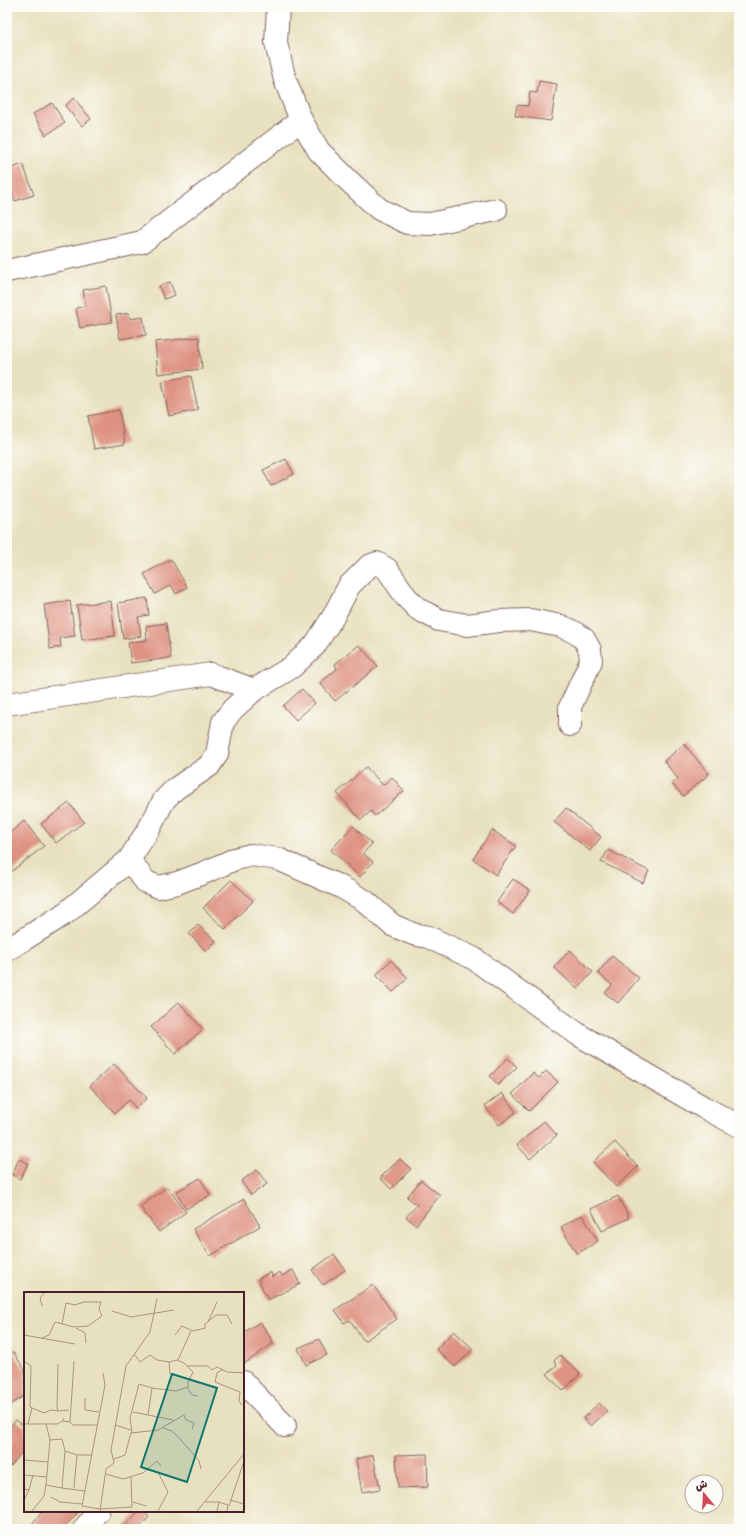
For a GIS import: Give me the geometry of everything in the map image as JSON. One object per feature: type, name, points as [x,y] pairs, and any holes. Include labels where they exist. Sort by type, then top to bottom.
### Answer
[{"type":"street","points":[[278,7],[276,43],[285,80],[301,120],[319,151],[348,181],[379,209],[407,223],[430,224],[496,210]]},
{"type":"street","points":[[7,271],[142,242],[301,120]]},
{"type":"street","points":[[7,950],[66,913],[129,860],[150,827],[164,800],[175,789],[209,766],[217,754],[223,722],[233,709],[254,690],[292,667],[315,644],[333,617],[349,586],[369,566],[377,563],[387,568],[406,597],[418,609],[439,620],[467,625],[499,621],[530,620],[561,626],[576,633],[584,639],[590,650],[591,661],[570,707],[570,725]]},
{"type":"street","points":[[7,704],[210,674],[254,690]]},
{"type":"street","points":[[129,860],[146,882],[159,887],[199,875],[235,859],[251,855],[278,859],[341,887],[365,901],[392,925],[413,934],[428,937],[473,958],[578,1035],[739,1126]]},
{"type":"street","points":[[244,1383],[285,1426]]},
{"type":"street","points":[[84,1529],[97,1512]]},
{"type":"building","points":[[539,81],[557,84],[551,121],[515,116],[517,105],[528,106],[530,92],[537,93]]},
{"type":"building","points":[[74,98],[91,119],[82,126],[65,106]]},
{"type":"building","points":[[52,103],[65,123],[46,135],[33,114]]},
{"type":"building","points":[[23,164],[34,195],[15,201],[7,179],[7,170]]},
{"type":"building","points":[[170,282],[175,295],[164,299],[159,286]]},
{"type":"building","points":[[106,286],[112,322],[80,328],[76,308],[86,306],[83,290]]},
{"type":"building","points":[[129,313],[130,319],[143,317],[146,335],[120,339],[116,315]]},
{"type":"building","points":[[199,337],[202,369],[158,374],[155,342]]},
{"type":"building","points":[[191,376],[198,410],[169,416],[162,381]]},
{"type":"building","points":[[119,410],[125,444],[94,449],[88,416]]},
{"type":"building","points":[[286,459],[294,474],[271,486],[263,470]]},
{"type":"building","points":[[171,559],[187,587],[176,594],[171,585],[155,594],[144,574]]},
{"type":"building","points":[[147,598],[149,615],[138,617],[141,636],[123,639],[118,603]]},
{"type":"building","points":[[70,601],[75,636],[60,638],[61,647],[50,649],[44,605]]},
{"type":"building","points":[[111,601],[115,636],[82,640],[77,605]]},
{"type":"building","points":[[166,623],[171,658],[131,663],[128,643],[147,640],[146,626]]},
{"type":"building","points":[[359,645],[378,666],[335,701],[320,683],[337,669],[335,664]]},
{"type":"building","points":[[302,689],[315,703],[296,720],[283,706]]},
{"type":"building","points":[[684,744],[709,774],[683,796],[672,784],[678,779],[664,761]]},
{"type":"building","points":[[366,767],[383,785],[392,777],[404,791],[375,816],[371,811],[361,820],[337,793]]},
{"type":"building","points":[[69,803],[84,822],[56,843],[41,824]]},
{"type":"building","points":[[566,808],[601,837],[590,851],[554,822]]},
{"type":"building","points":[[24,821],[44,846],[7,875],[7,835]]},
{"type":"building","points":[[353,826],[372,844],[363,853],[373,862],[360,877],[331,850]]},
{"type":"building","points":[[492,830],[516,846],[496,875],[473,859]]},
{"type":"building","points":[[608,850],[649,871],[643,883],[601,862]]},
{"type":"building","points":[[513,879],[530,890],[513,914],[497,902]]},
{"type":"building","points":[[231,880],[253,901],[225,929],[203,908]]},
{"type":"building","points":[[198,925],[216,941],[206,951],[189,934]]},
{"type":"building","points":[[570,950],[593,972],[577,989],[554,967]]},
{"type":"building","points":[[612,956],[639,978],[618,1003],[605,993],[612,985],[598,973]]},
{"type":"building","points":[[391,960],[408,978],[393,992],[376,975]]},
{"type":"building","points":[[179,1002],[203,1029],[175,1054],[151,1027]]},
{"type":"building","points":[[508,1058],[517,1067],[498,1085],[490,1076]]},
{"type":"building","points":[[114,1064],[147,1098],[136,1108],[129,1100],[115,1113],[90,1086]]},
{"type":"building","points":[[546,1071],[558,1082],[529,1111],[512,1094],[533,1073],[539,1078]]},
{"type":"building","points":[[502,1093],[516,1112],[499,1125],[485,1106]]},
{"type":"building","points":[[544,1121],[557,1135],[530,1159],[517,1145]]},
{"type":"building","points":[[615,1142],[638,1167],[616,1187],[593,1162]]},
{"type":"building","points":[[19,1159],[28,1163],[20,1179],[12,1175]]},
{"type":"building","points":[[400,1159],[411,1169],[391,1189],[380,1178]]},
{"type":"building","points":[[257,1170],[267,1184],[251,1195],[241,1181]]},
{"type":"building","points":[[200,1178],[210,1195],[186,1209],[176,1192]]},
{"type":"building","points":[[421,1180],[440,1195],[416,1225],[406,1217],[417,1205],[407,1197]]},
{"type":"building","points":[[167,1187],[186,1212],[159,1232],[140,1207]]},
{"type":"building","points":[[618,1196],[629,1218],[602,1231],[591,1209]]},
{"type":"building","points":[[244,1199],[260,1226],[210,1256],[193,1229]]},
{"type":"building","points":[[582,1215],[598,1241],[577,1254],[561,1227]]},
{"type":"building","points":[[334,1254],[345,1270],[323,1285],[312,1270]]},
{"type":"building","points":[[293,1270],[300,1284],[268,1300],[258,1279],[271,1272],[272,1277],[280,1272],[282,1276]]},
{"type":"building","points":[[373,1285],[397,1319],[364,1341],[350,1320],[344,1323],[335,1310]]},
{"type":"building","points":[[260,1322],[274,1343],[244,1364],[244,1332]]},
{"type":"building","points":[[454,1331],[473,1349],[455,1367],[436,1349]]},
{"type":"building","points":[[319,1339],[327,1355],[306,1365],[298,1348]]},
{"type":"building","points":[[13,1352],[24,1368],[24,1396],[7,1407],[7,1356]]},
{"type":"building","points":[[560,1355],[580,1374],[563,1391],[547,1374],[557,1365],[554,1361]]},
{"type":"building","points":[[599,1403],[607,1411],[591,1426],[583,1418]]},
{"type":"building","points":[[16,1420],[24,1426],[24,1449],[11,1466],[7,1463],[7,1431]]},
{"type":"building","points":[[427,1454],[428,1487],[398,1488],[396,1455]]},
{"type":"building","points":[[373,1455],[380,1489],[362,1492],[356,1459]]},
{"type":"building","points":[[42,1512],[78,1512],[63,1529],[33,1529],[30,1526]]},
{"type":"building","points":[[138,1512],[144,1512],[149,1517],[138,1529],[122,1529]]}]
